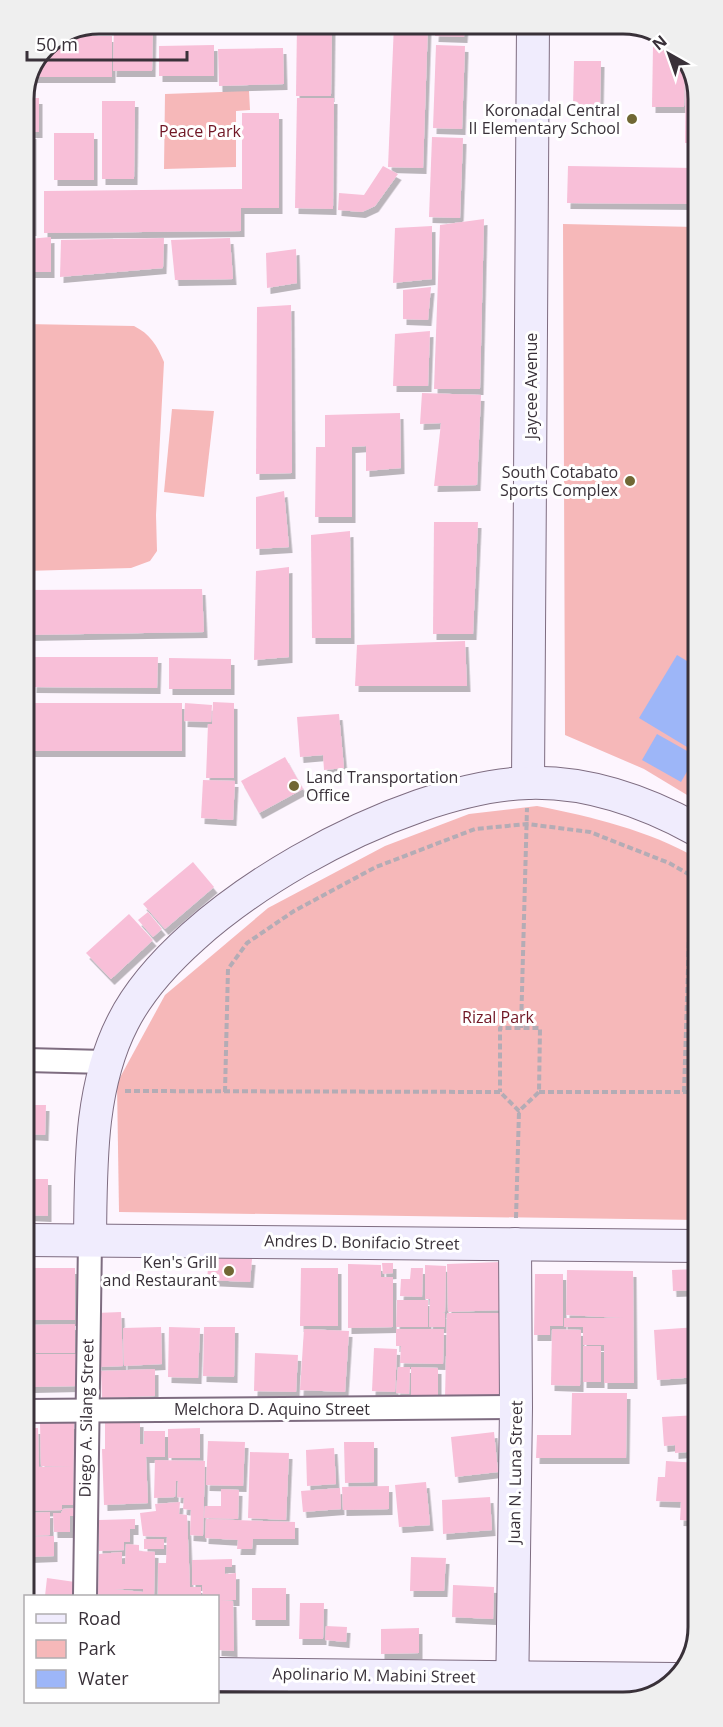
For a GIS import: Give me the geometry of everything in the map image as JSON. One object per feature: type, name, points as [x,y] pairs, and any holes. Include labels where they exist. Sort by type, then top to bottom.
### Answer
[{"type":"street","name":"Jaycee Avenue","points":[[528,783],[533,35]]},
{"type":"street","points":[[90,1240],[91,1180],[102,1077],[123,1020],[150,981],[189,940],[237,901],[326,847],[402,812],[468,792],[528,783],[580,786],[635,802],[688,826]]},
{"type":"street","points":[[34,1062],[102,1077]]},
{"type":"street","name":"Andres D. Bonifacio Street","points":[[34,1240],[688,1246]]},
{"type":"street","name":"Diego A. Silang Street","points":[[85,1595],[90,1240]]},
{"type":"street","name":"Juan N. Luna Street","points":[[512,1688],[516,1407],[515,1244]]},
{"type":"street","name":"Melchora D. Aquino Street","points":[[34,1410],[516,1407]]},
{"type":"street","name":"Apolinario M. Mabini Street","points":[[219,1674],[294,1688],[512,1688],[660,1680]]},
{"type":"path","points":[[521,1028],[528,783]]},
{"type":"path","points":[[225,1092],[228,969],[247,943],[294,911],[376,867],[475,829],[527,824],[590,832],[669,863],[688,873]]},
{"type":"path","points":[[684,1092],[688,968]]},
{"type":"path","points":[[519,1111],[500,1092],[500,1028],[540,1028],[539,1092]]},
{"type":"path","points":[[102,1077],[225,1092],[500,1092]]},
{"type":"path","points":[[515,1244],[519,1111],[539,1092],[688,1092]]},
{"type":"green space","name":"Peace Park","points":[[249,91],[250,110],[236,111],[236,167],[164,169],[165,94]]},
{"type":"green space","name":"South Cotabato Sports Complex","points":[[563,224],[688,227],[688,796],[644,769],[565,735]]},
{"type":"green space","points":[[35,324],[134,326],[149,336],[164,362],[156,515],[157,551],[150,561],[131,568],[35,571]]},
{"type":"green space","points":[[172,409],[214,411],[204,497],[164,492]]},
{"type":"green space","name":"Rizal Park","points":[[537,806],[639,832],[688,853],[688,1220],[119,1212],[117,1083],[165,995],[268,908],[385,846],[469,814]]},
{"type":"water","points":[[677,655],[688,662],[688,748],[639,718]]},
{"type":"water","points":[[657,734],[688,751],[688,770],[681,782],[642,760]]},
{"type":"building","points":[[114,34],[153,34],[152,71],[113,71]]},
{"type":"building","points":[[297,34],[332,34],[331,96],[296,96]]},
{"type":"building","points":[[394,35],[428,35],[423,168],[388,167]]},
{"type":"building","points":[[435,35],[464,35],[464,37]]},
{"type":"building","points":[[87,36],[112,36],[112,77],[39,77],[48,60],[75,39]]},
{"type":"building","points":[[214,45],[214,76],[159,76],[159,46]]},
{"type":"building","points":[[436,45],[465,46],[462,129],[433,128]]},
{"type":"building","points":[[653,46],[660,46],[675,60],[682,71],[685,78],[684,107],[652,107]]},
{"type":"building","points":[[283,48],[284,84],[219,86],[218,49]]},
{"type":"building","points":[[574,61],[601,61],[600,107],[573,107]]},
{"type":"building","points":[[686,82],[688,143],[685,143]]},
{"type":"building","points":[[35,98],[39,98],[39,132],[35,132]]},
{"type":"building","points":[[297,98],[334,98],[333,209],[295,208]]},
{"type":"building","points":[[102,101],[135,101],[134,179],[102,179]]},
{"type":"building","points":[[242,113],[279,113],[279,208],[241,208],[241,231],[44,233],[44,191],[242,189]]},
{"type":"building","points":[[54,133],[94,133],[94,180],[54,180]]},
{"type":"building","points":[[432,137],[463,138],[460,218],[429,217]]},
{"type":"building","points":[[383,166],[398,174],[375,206],[362,212],[338,210],[339,193],[364,195]]},
{"type":"building","points":[[568,166],[688,168],[688,204],[567,203]]},
{"type":"building","points":[[484,219],[480,389],[434,389],[440,225]]},
{"type":"building","points":[[432,226],[432,279],[393,283],[395,228]]},
{"type":"building","points":[[51,237],[51,272],[35,272],[35,238]]},
{"type":"building","points":[[164,238],[163,268],[60,277],[61,240]]},
{"type":"building","points":[[230,238],[233,279],[175,280],[171,240]]},
{"type":"building","points":[[296,249],[297,283],[267,288],[266,253]]},
{"type":"building","points":[[431,287],[428,320],[403,319],[403,290]]},
{"type":"building","points":[[291,305],[292,473],[256,474],[257,307]]},
{"type":"building","points":[[430,331],[428,386],[393,386],[395,334]]},
{"type":"building","points":[[422,393],[481,395],[477,485],[434,486],[441,423],[420,424]]},
{"type":"building","points":[[400,413],[401,468],[366,471],[366,446],[352,447],[352,517],[315,517],[316,447],[325,447],[325,415]]},
{"type":"building","points":[[284,491],[289,547],[256,549],[256,497]]},
{"type":"building","points":[[434,522],[478,522],[473,634],[433,634]]},
{"type":"building","points":[[350,531],[351,638],[312,638],[311,535]]},
{"type":"building","points":[[289,567],[289,657],[254,660],[256,571]]},
{"type":"building","points":[[202,589],[204,632],[35,635],[35,590]]},
{"type":"building","points":[[465,641],[467,686],[355,686],[357,645]]},
{"type":"building","points":[[35,657],[158,657],[157,688],[35,687]]},
{"type":"building","points":[[169,658],[231,659],[231,689],[169,689]]},
{"type":"building","points":[[213,702],[234,703],[234,778],[206,778],[208,724],[212,724]]},
{"type":"building","points":[[35,703],[182,703],[182,751],[35,751]]},
{"type":"building","points":[[185,703],[212,705],[211,722],[184,721]]},
{"type":"building","points":[[339,714],[344,768],[324,770],[323,755],[300,757],[297,717]]},
{"type":"building","points":[[285,757],[303,789],[259,813],[241,781]]},
{"type":"building","points":[[203,780],[235,781],[233,820],[201,818]]},
{"type":"building","points":[[193,862],[214,887],[165,929],[143,904]]},
{"type":"building","points":[[148,912],[162,929],[153,937],[138,920]]},
{"type":"building","points":[[129,914],[153,940],[111,979],[86,953]]},
{"type":"building","points":[[34,1105],[46,1105],[45,1135],[34,1134]]},
{"type":"building","points":[[34,1179],[48,1179],[48,1216],[34,1215]]},
{"type":"building","points":[[209,1257],[252,1259],[250,1282],[207,1280]]},
{"type":"building","points":[[501,1262],[502,1310],[448,1312],[447,1264]]},
{"type":"building","points":[[382,1263],[393,1263],[393,1273],[383,1274]]},
{"type":"building","points":[[348,1264],[381,1265],[381,1277],[393,1277],[393,1327],[348,1328]]},
{"type":"building","points":[[425,1265],[446,1266],[445,1312],[442,1312],[445,1313],[445,1327],[429,1327],[430,1299],[425,1299]]},
{"type":"building","points":[[34,1268],[75,1268],[75,1320],[34,1320]]},
{"type":"building","points":[[301,1268],[338,1268],[338,1326],[300,1326]]},
{"type":"building","points":[[411,1268],[423,1268],[422,1297],[400,1296],[401,1279],[410,1279]]},
{"type":"building","points":[[688,1269],[688,1290],[673,1291],[672,1270]]},
{"type":"building","points":[[567,1270],[633,1271],[634,1383],[604,1383],[604,1345],[583,1345],[583,1327],[564,1327],[564,1318],[623,1318],[566,1315]]},
{"type":"building","points":[[535,1274],[563,1274],[563,1326],[550,1326],[550,1335],[534,1335]]},
{"type":"building","points":[[397,1300],[428,1300],[428,1327],[396,1327]]},
{"type":"building","points":[[121,1312],[123,1366],[98,1367],[96,1313]]},
{"type":"building","points":[[447,1313],[501,1313],[499,1399],[445,1398]]},
{"type":"building","points":[[75,1324],[75,1353],[34,1353],[34,1325]]},
{"type":"building","points":[[161,1327],[162,1364],[124,1366],[123,1328]]},
{"type":"building","points":[[169,1327],[200,1328],[198,1378],[168,1377]]},
{"type":"building","points":[[204,1327],[235,1327],[234,1377],[203,1376]]},
{"type":"building","points":[[688,1328],[688,1378],[657,1380],[654,1330]]},
{"type":"building","points":[[304,1329],[349,1331],[345,1392],[300,1390]]},
{"type":"building","points":[[396,1329],[444,1329],[443,1364],[400,1363],[401,1346],[396,1346]]},
{"type":"building","points":[[552,1329],[581,1330],[580,1386],[551,1385]]},
{"type":"building","points":[[583,1346],[601,1346],[601,1382],[583,1382]]},
{"type":"building","points":[[374,1348],[397,1349],[395,1392],[372,1391]]},
{"type":"building","points":[[255,1353],[298,1355],[296,1392],[254,1391]]},
{"type":"building","points":[[34,1354],[77,1354],[77,1386],[34,1387]]},
{"type":"building","points":[[398,1367],[410,1367],[409,1394],[396,1393]]},
{"type":"building","points":[[411,1367],[438,1368],[438,1396],[411,1395]]},
{"type":"building","points":[[155,1369],[155,1396],[102,1398],[101,1371]]},
{"type":"building","points":[[572,1393],[627,1393],[626,1458],[536,1458],[537,1435],[571,1435]]},
{"type":"building","points":[[688,1416],[688,1452],[675,1453],[675,1445],[664,1446],[662,1417]]},
{"type":"building","points":[[140,1421],[140,1444],[144,1444],[144,1431],[165,1431],[165,1457],[146,1457],[148,1503],[104,1505],[102,1449],[105,1449],[105,1422]]},
{"type":"building","points":[[40,1423],[74,1423],[73,1505],[62,1505],[62,1510],[34,1511],[34,1428],[38,1428],[39,1467],[71,1466],[41,1466]]},
{"type":"building","points":[[200,1428],[200,1458],[168,1458],[168,1429]]},
{"type":"building","points":[[494,1432],[498,1472],[455,1477],[451,1437]]},
{"type":"building","points":[[208,1441],[245,1442],[243,1486],[206,1485]]},
{"type":"building","points":[[344,1442],[374,1442],[374,1482],[345,1483]]},
{"type":"building","points":[[334,1448],[336,1484],[307,1486],[306,1450]]},
{"type":"building","points":[[250,1452],[289,1453],[286,1520],[248,1518]]},
{"type":"building","points":[[155,1460],[205,1461],[203,1536],[190,1535],[191,1510],[183,1509],[184,1498],[177,1497],[178,1481],[176,1481],[175,1497],[154,1498]]},
{"type":"building","points":[[666,1461],[688,1462],[688,1520],[680,1520],[681,1502],[656,1501],[658,1477],[665,1477]]},
{"type":"building","points":[[426,1482],[430,1525],[399,1527],[395,1485]]},
{"type":"building","points":[[389,1486],[389,1509],[343,1510],[342,1487]]},
{"type":"building","points":[[340,1488],[341,1509],[303,1512],[301,1491]]},
{"type":"building","points":[[221,1489],[239,1490],[238,1519],[204,1518],[205,1506],[221,1506]]},
{"type":"building","points":[[490,1497],[492,1530],[443,1534],[442,1500]]},
{"type":"building","points":[[180,1502],[179,1514],[187,1515],[190,1587],[201,1587],[201,1595],[158,1595],[158,1563],[166,1563],[167,1537],[143,1536],[140,1513],[156,1511],[155,1504]]},
{"type":"building","points":[[74,1508],[74,1516],[70,1516],[70,1532],[54,1532],[53,1513],[61,1513],[63,1509]]},
{"type":"building","points":[[50,1512],[50,1535],[34,1536],[34,1513]]},
{"type":"building","points":[[135,1519],[135,1529],[130,1529],[130,1542],[124,1542],[124,1550],[99,1551],[99,1520]]},
{"type":"building","points":[[206,1519],[295,1522],[295,1539],[253,1539],[252,1549],[237,1549],[238,1540],[205,1538]]},
{"type":"building","points":[[54,1536],[54,1556],[34,1557],[34,1537]]},
{"type":"building","points":[[144,1539],[164,1539],[164,1549],[144,1549]]},
{"type":"building","points":[[126,1544],[139,1545],[139,1551],[155,1552],[154,1595],[98,1595],[99,1554],[122,1552],[122,1564],[125,1564]],"holes":[[[114,1589],[143,1589],[143,1592]]]},
{"type":"building","points":[[411,1557],[446,1558],[444,1591],[410,1591]]},
{"type":"building","points":[[232,1559],[232,1567],[225,1567],[225,1574],[236,1573],[236,1600],[221,1600],[233,1601],[234,1651],[219,1650],[219,1595],[203,1595],[202,1585],[192,1585],[192,1560]]},
{"type":"building","points":[[47,1578],[75,1582],[73,1595],[45,1595]]},
{"type":"building","points":[[453,1585],[494,1587],[493,1619],[452,1617]]},
{"type":"building","points":[[252,1588],[286,1588],[286,1620],[252,1620]]},
{"type":"building","points":[[300,1603],[324,1603],[323,1639],[299,1639]]},
{"type":"building","points":[[326,1626],[347,1627],[346,1642],[325,1640]]},
{"type":"building","points":[[419,1628],[419,1653],[381,1654],[381,1629]]},
{"type":"place","name":"Koronadal Central II Elementary School","points":[[632,119]]},
{"type":"place","name":"South Cotabato Sports Complex","points":[[630,481]]},
{"type":"place","name":"Land Transportation Office","points":[[294,786]]},
{"type":"place","name":"Ken's Grill and Restaurant","points":[[229,1271]]}]
